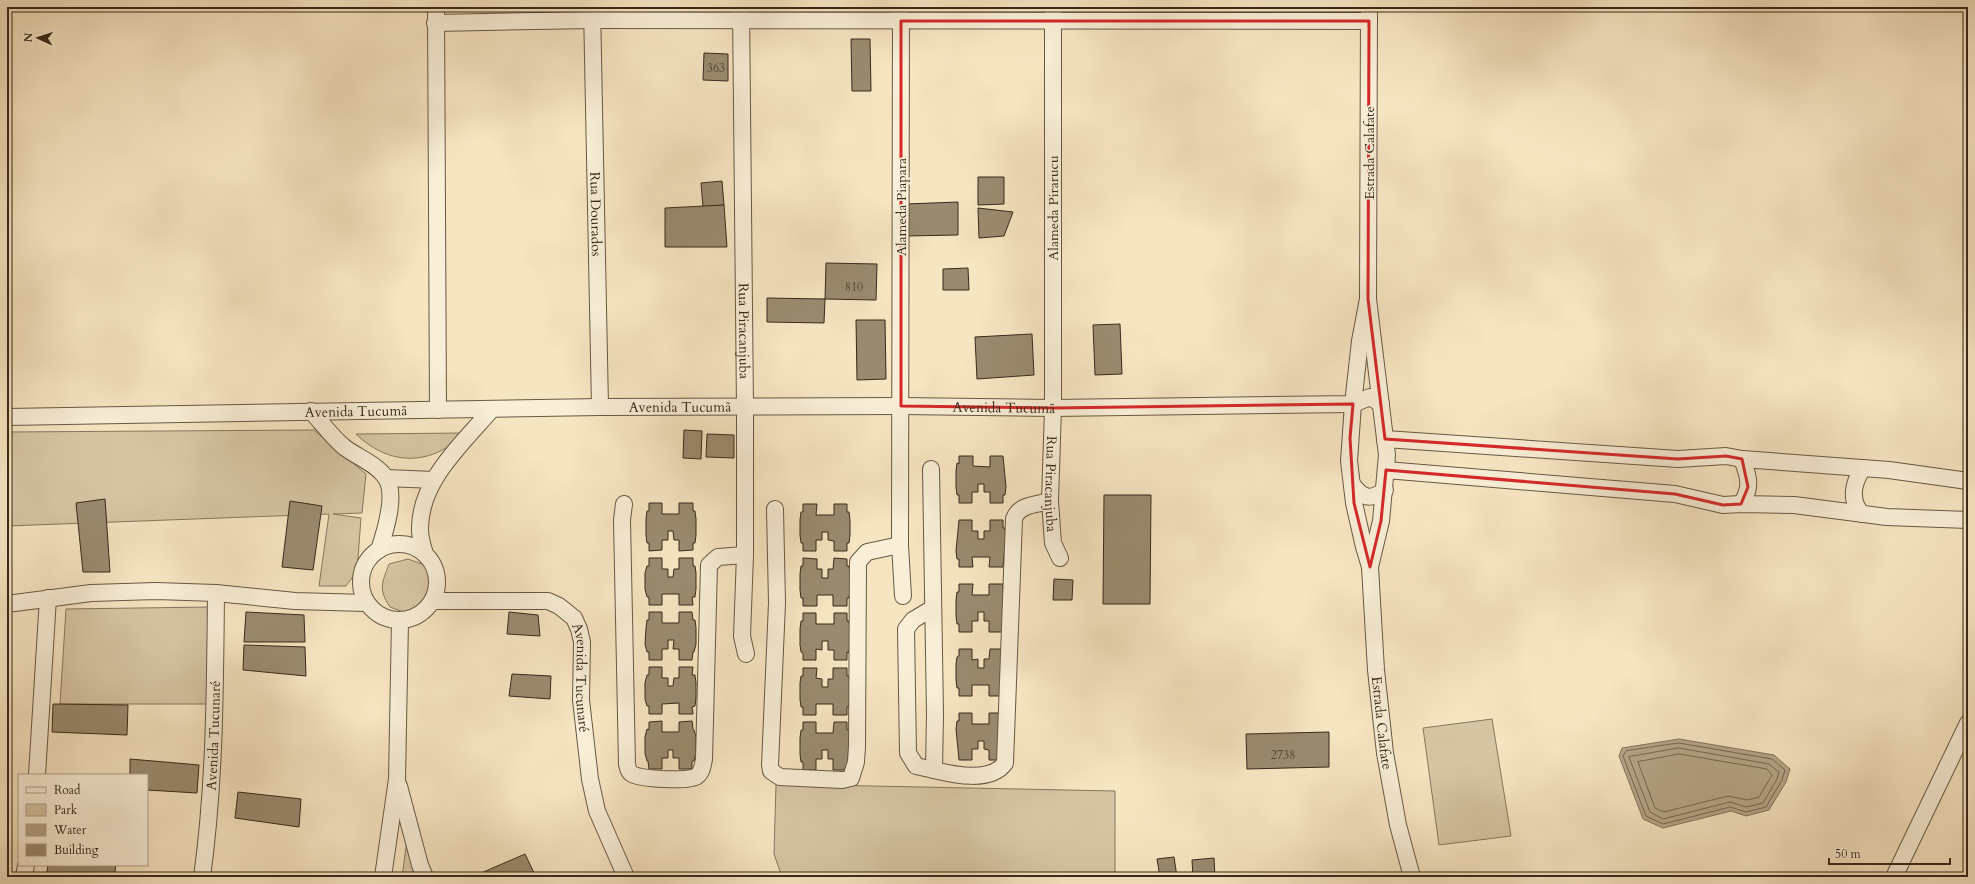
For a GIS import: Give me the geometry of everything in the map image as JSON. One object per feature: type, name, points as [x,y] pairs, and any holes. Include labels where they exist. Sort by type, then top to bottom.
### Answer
[{"type":"street","points":[[436,7],[438,410]]},
{"type":"street","points":[[436,23],[592,13],[1369,14]]},
{"type":"street","name":"Rua Dourados","points":[[592,13],[600,407]]},
{"type":"street","name":"Rua Piracanjuba","points":[[740,13],[745,408],[745,555],[742,636],[746,654]]},
{"type":"street","name":"Alameda Piapara","points":[[901,14],[900,545],[903,596]]},
{"type":"street","name":"Alameda Pirarucu","points":[[1052,14],[1053,408]]},
{"type":"street","name":"Estrada Calafate","points":[[1369,14],[1368,299],[1385,439],[1386,470],[1381,521],[1370,566]]},
{"type":"street","name":"Estrada Calafate","points":[[1368,299],[1360,342],[1353,404],[1349,461],[1359,529],[1370,566],[1376,670],[1385,753],[1398,825],[1412,877]]},
{"type":"street","name":"Avenida Tucumã","points":[[7,417],[600,407],[745,408],[901,406],[1053,408],[1353,404],[1370,397],[1381,404]]},
{"type":"street","name":"Rua Piracanjuba","points":[[1053,408],[1050,501],[1053,544],[1060,558]]},
{"type":"street","points":[[425,554],[412,547],[398,544],[379,550],[371,556],[362,574],[361,584],[366,603],[381,616],[400,621],[419,615],[433,601],[436,591],[436,576],[431,562],[425,554],[420,531],[422,513],[434,480],[445,464],[492,409]]},
{"type":"street","points":[[311,411],[345,447],[378,470],[386,478],[390,491],[389,514],[386,530],[379,550]]},
{"type":"street","points":[[1385,439],[1678,459],[1726,456],[1742,459],[1863,468],[1968,481]]},
{"type":"street","points":[[1741,504],[1747,495],[1748,487],[1746,470],[1742,459]]},
{"type":"street","points":[[1862,514],[1856,508],[1854,493],[1856,480],[1863,468]]},
{"type":"street","points":[[931,469],[934,770]]},
{"type":"street","points":[[1386,470],[1675,494],[1723,506],[1741,504],[1794,506],[1904,518],[1968,520]]},
{"type":"street","points":[[386,478],[434,480]]},
{"type":"street","points":[[1352,484],[1357,492],[1367,496],[1377,496],[1385,490]]},
{"type":"street","points":[[933,608],[913,620],[906,629],[908,753],[916,766],[934,770],[979,775],[992,773],[1001,769],[1005,763],[1014,519],[1016,512],[1021,508],[1050,501]]},
{"type":"street","points":[[624,504],[622,520],[627,764],[628,770],[633,775],[658,778],[691,779],[697,776],[702,770],[704,759],[710,565],[718,557],[745,555]]},
{"type":"street","points":[[776,509],[777,609],[770,765],[771,771],[780,777],[842,780],[851,778],[854,771],[857,747],[858,562],[867,552],[900,545]]},
{"type":"street","points":[[7,604],[91,593],[156,591],[216,593],[295,601],[366,603]]},
{"type":"street","name":"Avenida Tucunaré","points":[[202,877],[208,832],[215,736],[216,593]]},
{"type":"street","points":[[37,774],[48,598]]},
{"type":"street","name":"Avenida Tucunaré","points":[[433,601],[548,601],[560,606],[574,618],[582,642],[581,700],[590,779],[597,811],[626,877]]},
{"type":"street","points":[[383,877],[397,779],[400,621]]},
{"type":"street","points":[[1894,877],[1968,723]]},
{"type":"street","points":[[397,779],[424,877]]},
{"type":"street","points":[[24,877],[26,866]]},
{"type":"highlighted area","points":[[901,21],[1369,21],[1368,299],[1385,439],[1678,459],[1726,456],[1742,459],[1748,487],[1741,504],[1723,505],[1675,494],[1386,470],[1381,521],[1370,567],[1354,503],[1350,438],[1353,404],[1053,408],[901,406]]},
{"type":"green space","points":[[314,430],[366,474],[362,513],[333,514],[361,518],[357,571],[346,586],[319,586],[329,514],[7,526],[7,432]]},
{"type":"green space","points":[[465,433],[452,444],[439,452],[425,457],[411,458],[397,457],[383,452],[369,445],[356,434]]},
{"type":"green space","points":[[408,559],[422,564],[432,574],[433,589],[427,609],[406,613],[390,607],[386,601],[382,586],[389,564]]},
{"type":"green space","points":[[209,607],[208,704],[60,704],[66,609]]},
{"type":"green space","points":[[1492,719],[1511,836],[1439,845],[1423,728]]},
{"type":"green space","points":[[776,784],[1115,791],[1115,877],[782,877],[774,854]]},
{"type":"green space","points":[[407,840],[425,877],[402,877]]},
{"type":"water","points":[[1679,739],[1774,755],[1790,769],[1786,782],[1769,810],[1746,816],[1731,811],[1663,828],[1643,819],[1619,756],[1622,748]]},
{"type":"building","points":[[851,39],[870,39],[871,91],[852,91]]},
{"type":"building","points":[[704,53],[728,54],[728,81],[703,80]]},
{"type":"building","points":[[978,177],[1004,177],[1004,204],[978,205]]},
{"type":"building","points":[[722,181],[724,205],[703,207],[701,183]]},
{"type":"building","points":[[958,202],[958,235],[906,236],[906,204]]},
{"type":"building","points":[[724,205],[727,247],[665,247],[665,208]]},
{"type":"building","points":[[978,208],[1013,212],[1004,236],[979,238]]},
{"type":"building","points":[[826,263],[877,264],[876,300],[825,299]]},
{"type":"building","points":[[968,268],[969,290],[943,290],[943,269]]},
{"type":"building","points":[[767,298],[825,299],[824,323],[767,322]]},
{"type":"building","points":[[856,320],[885,320],[886,379],[857,380]]},
{"type":"building","points":[[1120,324],[1122,374],[1095,375],[1093,325]]},
{"type":"building","points":[[1032,334],[1034,375],[977,379],[975,337]]},
{"type":"building","points":[[684,430],[702,431],[701,459],[683,458]]},
{"type":"building","points":[[707,434],[734,435],[734,458],[706,457]]},
{"type":"building","points":[[959,456],[973,456],[973,466],[990,467],[990,456],[1003,456],[1006,487],[1005,495],[1003,495],[1003,503],[990,503],[990,492],[984,492],[984,484],[978,484],[978,492],[972,492],[972,503],[959,503],[959,495],[957,495],[956,487],[956,471],[957,463],[959,464]]},
{"type":"building","points":[[1104,495],[1151,495],[1150,604],[1103,604]]},
{"type":"building","points":[[105,499],[110,572],[83,572],[76,503]]},
{"type":"building","points":[[290,501],[322,506],[313,570],[282,567]]},
{"type":"building","points":[[649,503],[662,503],[662,514],[679,514],[679,503],[693,503],[693,511],[695,511],[696,519],[696,535],[695,543],[693,543],[693,550],[679,551],[679,540],[674,540],[673,531],[668,531],[668,540],[662,540],[662,550],[649,551],[649,543],[647,543],[646,535],[646,519],[647,511],[649,511]]},
{"type":"building","points":[[803,504],[817,504],[816,515],[834,515],[834,504],[847,504],[847,512],[849,512],[850,520],[850,535],[849,543],[847,543],[847,551],[834,551],[834,541],[828,540],[828,532],[822,532],[822,540],[816,540],[816,551],[803,551],[803,543],[801,543],[800,535],[800,520],[801,512],[803,512]]},
{"type":"building","points":[[959,520],[972,520],[972,531],[978,531],[978,539],[984,539],[984,531],[990,531],[990,520],[1003,520],[1003,528],[1005,528],[1006,536],[1003,567],[989,567],[990,557],[972,557],[973,567],[959,567],[959,559],[957,559],[956,551]]},
{"type":"building","points":[[649,558],[662,558],[662,569],[668,569],[668,577],[673,577],[674,569],[679,569],[679,558],[693,558],[693,566],[695,566],[696,573],[696,589],[695,597],[692,597],[693,605],[679,605],[679,594],[662,594],[662,605],[649,605],[649,597],[647,597],[645,589],[645,573],[647,566],[649,566]]},
{"type":"building","points":[[803,558],[817,559],[817,569],[822,569],[822,578],[828,578],[828,569],[833,569],[834,558],[847,559],[847,566],[849,566],[850,574],[850,590],[849,598],[847,598],[847,606],[833,606],[833,595],[817,595],[817,606],[803,606],[803,598],[801,598],[800,590],[800,574],[801,566],[803,566]]},
{"type":"building","points":[[1054,579],[1073,580],[1072,600],[1053,600]]},
{"type":"building","points":[[959,584],[973,584],[972,595],[989,595],[989,584],[1003,584],[1003,592],[1005,592],[1003,632],[989,632],[989,621],[984,621],[984,612],[978,612],[978,621],[972,621],[972,632],[959,632],[959,624],[957,624],[956,616],[956,600],[957,592],[959,592]]},
{"type":"building","points":[[246,612],[304,615],[305,642],[244,642]]},
{"type":"building","points":[[509,612],[538,615],[540,636],[507,634]]},
{"type":"building","points":[[649,612],[662,612],[662,623],[679,623],[679,612],[692,612],[696,628],[696,644],[692,660],[679,660],[679,649],[673,649],[674,640],[668,640],[668,649],[662,649],[662,660],[649,660],[649,652],[647,652],[645,644]]},
{"type":"building","points":[[803,613],[816,613],[816,624],[834,624],[834,613],[847,613],[847,621],[849,621],[850,629],[850,645],[849,653],[847,652],[847,660],[834,660],[834,650],[828,650],[828,641],[822,641],[822,650],[816,649],[816,660],[803,660],[803,653],[801,652],[800,645],[800,629],[801,621],[803,621]]},
{"type":"building","points":[[244,645],[305,647],[306,676],[243,670]]},
{"type":"building","points":[[959,649],[972,649],[972,660],[978,659],[978,668],[984,668],[984,659],[989,659],[990,649],[1003,649],[1003,696],[989,696],[989,685],[972,685],[972,696],[959,696],[959,688],[957,688],[956,680],[956,664],[957,657],[959,656]]},
{"type":"building","points":[[649,667],[662,667],[662,678],[668,678],[668,686],[673,686],[674,678],[679,678],[679,667],[693,667],[692,675],[695,675],[696,698],[695,706],[692,707],[693,714],[679,714],[679,703],[662,704],[662,714],[649,714],[649,706],[647,706],[645,699],[645,683],[647,675],[649,675]]},
{"type":"building","points":[[803,668],[817,668],[816,678],[822,679],[822,687],[828,687],[828,679],[833,679],[833,668],[847,668],[847,676],[849,676],[850,683],[850,699],[849,707],[847,707],[847,715],[833,715],[833,704],[816,704],[816,715],[803,715],[803,707],[801,707],[800,699],[800,683],[801,676],[803,676]]},
{"type":"building","points":[[512,674],[551,676],[550,699],[509,696]]},
{"type":"building","points":[[53,704],[128,705],[127,735],[52,732]]},
{"type":"building","points":[[959,713],[972,713],[972,724],[989,724],[989,713],[1003,713],[1003,760],[989,760],[989,750],[984,749],[984,741],[978,741],[978,749],[972,749],[972,760],[959,760],[956,729],[957,721],[959,721]]},
{"type":"building","points":[[662,721],[662,732],[679,732],[679,722],[692,721],[696,737],[696,753],[694,761],[692,761],[692,769],[679,769],[679,758],[673,758],[673,750],[668,750],[668,758],[662,758],[662,769],[649,769],[645,753],[645,737],[647,729],[649,730],[649,722]]},
{"type":"building","points":[[803,722],[816,722],[816,733],[833,733],[834,722],[847,722],[847,730],[849,730],[850,738],[847,770],[833,770],[833,759],[828,759],[828,750],[822,750],[822,759],[816,759],[816,770],[803,770],[803,762],[801,762],[800,754],[800,738],[801,730],[803,730]]},
{"type":"building","points":[[1329,732],[1329,767],[1247,769],[1246,734]]},
{"type":"building","points":[[130,759],[199,765],[197,793],[148,790],[148,774],[130,774]]},
{"type":"building","points":[[238,792],[301,799],[299,827],[235,818]]},
{"type":"building","points":[[525,854],[536,877],[472,877]]},
{"type":"building","points":[[1174,857],[1177,877],[1160,877],[1157,859]]},
{"type":"building","points":[[1214,858],[1215,877],[1193,877],[1192,860]]},
{"type":"building","points":[[48,866],[116,866],[114,877],[46,877]]}]
